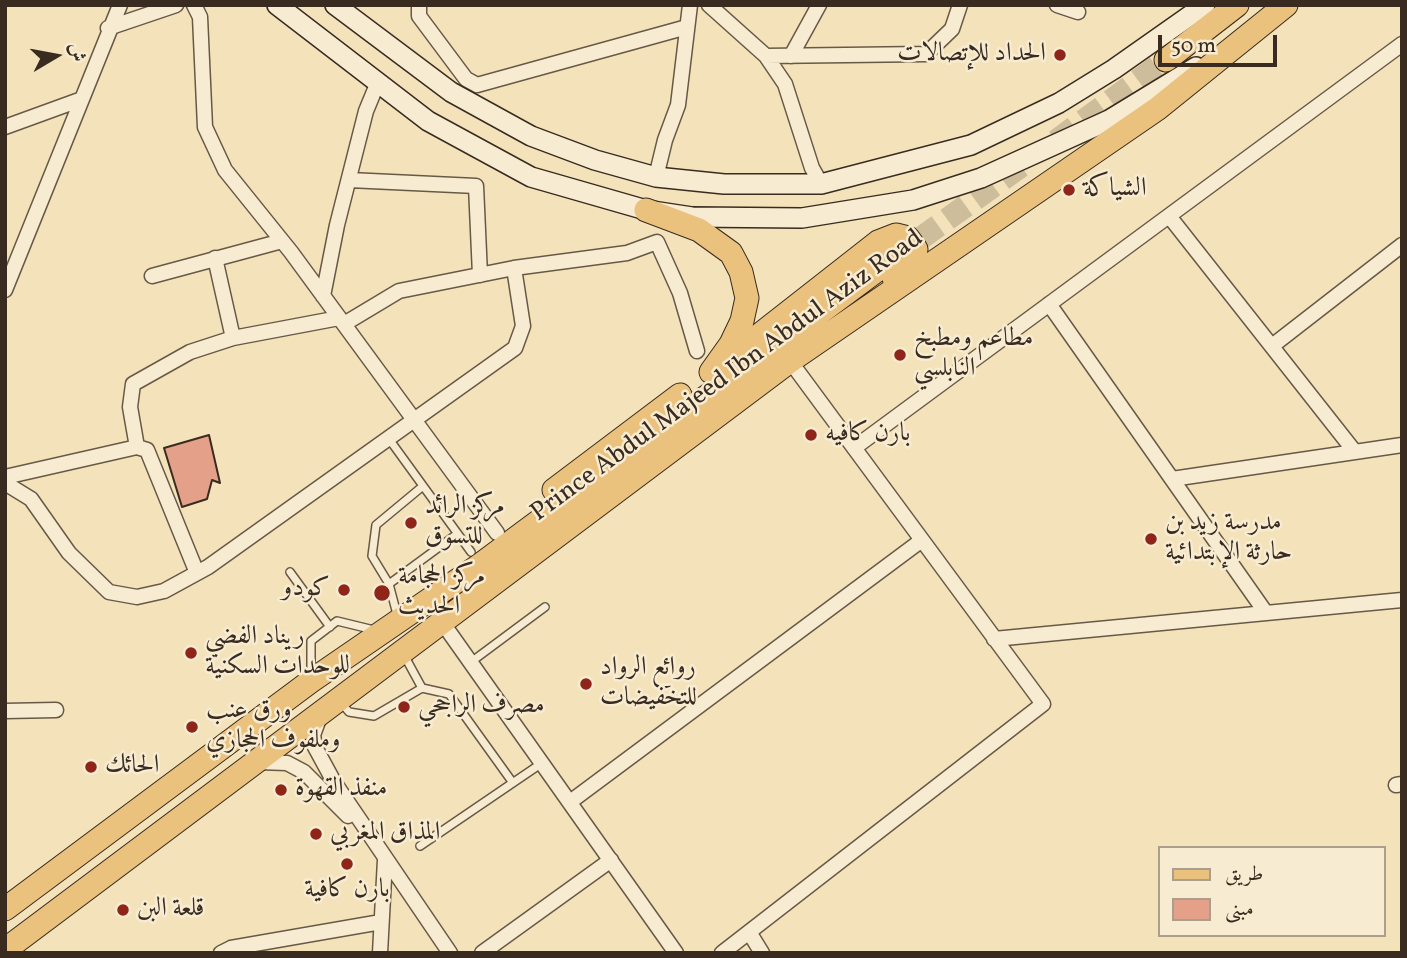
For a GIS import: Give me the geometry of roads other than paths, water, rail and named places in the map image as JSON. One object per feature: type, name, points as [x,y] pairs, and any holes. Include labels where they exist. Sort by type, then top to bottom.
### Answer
[{"type":"main road","points":[[277,5],[428,121],[531,177],[646,210],[699,230],[731,253],[741,272],[747,298],[732,344],[711,372]]},
{"type":"main road","points":[[335,5],[451,92],[520,130],[594,160],[656,177],[724,184],[821,184],[971,145],[1059,103],[1114,69],[1205,5]]},
{"type":"main road","points":[[1166,60],[1237,5]]},
{"type":"main road","name":"Prince Abdul Majeed Ibn Abdul Aziz Road","points":[[5,950],[790,361],[1157,109],[1286,5]]},
{"type":"main road","points":[[646,210],[692,217],[802,218],[913,200],[981,178],[1109,120],[1249,35]]},
{"type":"main road","points":[[419,606],[471,552],[711,372],[878,242],[895,235],[908,238],[916,249],[914,257],[860,313]]},
{"type":"main road","name":"Prince Abdul Majeed Ibn Abdul Aziz Road","points":[[7,904],[311,681],[480,565],[892,259]]},
{"type":"street","points":[[5,290],[108,29],[120,5]]},
{"type":"street","points":[[108,29],[176,5]]},
{"type":"street","points":[[194,5],[200,17],[205,127],[225,170],[342,321],[497,533]]},
{"type":"street","points":[[419,5],[419,16],[466,79],[477,85],[687,27]]},
{"type":"street","points":[[656,177],[678,105],[690,5]]},
{"type":"street","points":[[791,56],[819,5]]},
{"type":"street","points":[[766,56],[926,54],[952,29],[960,5]]},
{"type":"street","points":[[1057,5],[1078,12]]},
{"type":"street","points":[[715,7],[766,56],[785,84],[812,168],[821,184]]},
{"type":"street","points":[[854,448],[1402,44]]},
{"type":"street","points":[[323,296],[337,225],[366,111],[378,82]]},
{"type":"street","points":[[5,127],[82,99]]},
{"type":"street","points":[[349,180],[476,186],[480,275]]},
{"type":"street","points":[[1169,216],[1355,452]]},
{"type":"street","points":[[152,276],[282,241]]},
{"type":"street","points":[[136,447],[130,407],[133,384],[190,352],[233,338],[342,321],[399,291],[514,268],[627,253],[657,242],[680,293],[697,351]]},
{"type":"street","points":[[1272,346],[1402,245]]},
{"type":"street","points":[[215,258],[233,338]]},
{"type":"street","points":[[5,482],[32,499],[69,554],[110,592],[137,597],[164,591],[197,573],[515,348],[523,326],[514,268]]},
{"type":"street","points":[[1049,304],[1266,613]]},
{"type":"street","points":[[722,953],[1042,704],[790,361]]},
{"type":"street","points":[[1172,479],[1402,445]]},
{"type":"street","points":[[5,477],[136,447],[147,450],[154,461],[197,573]]},
{"type":"street","points":[[570,802],[922,540]]},
{"type":"street","points":[[994,639],[1402,600]]},
{"type":"street","points":[[442,622],[676,953]]},
{"type":"street","points":[[330,707],[313,735],[315,747],[366,833],[450,953]]},
{"type":"street","points":[[5,712],[56,710]]},
{"type":"street","points":[[258,762],[287,763],[304,772],[366,833]]},
{"type":"street","points":[[380,953],[385,860]]},
{"type":"street","points":[[482,953],[611,860]]},
{"type":"street","points":[[228,951],[382,922]]},
{"type":"street","points":[[749,932],[762,953]]},
{"type":"lane","points":[[389,439],[471,552]]},
{"type":"lane","points":[[311,681],[311,641],[330,627],[342,620],[390,626],[389,584],[372,556],[376,526],[423,486]]},
{"type":"lane","points":[[389,584],[457,534]]},
{"type":"lane","points":[[290,572],[330,627]]},
{"type":"lane","points":[[471,662],[545,607]]},
{"type":"lane","points":[[402,653],[422,688],[452,697],[513,783]]},
{"type":"lane","points":[[330,707],[374,716],[422,688]]},
{"type":"lane","points":[[420,846],[542,763]]},
{"type":"tunnel","points":[[1056,141],[1166,60]]},
{"type":"tunnel","points":[[892,259],[1028,161]]},
{"type":"place","name":"الحداد للإتصالات","points":[[1060,55]]},
{"type":"place","name":"الشياكة","points":[[1069,190]]},
{"type":"place","name":"مطاعم ومطبخ النابلسي","points":[[900,355]]},
{"type":"place","name":"بارن كافيه","points":[[811,435]]},
{"type":"place","name":"مركز الرائد للتسوق","points":[[411,523]]},
{"type":"place","name":"مدرسة زيد بن حارثة الإبتدائية","points":[[1151,539]]},
{"type":"place","name":"كودو","points":[[344,590]]},
{"type":"place","name":"مركز الحجامة الحديث","points":[[382,593]]},
{"type":"place","name":"ريناد الفضي للوحدات السكنية","points":[[191,653]]},
{"type":"place","name":"روائع الرواد للتخفيضات","points":[[586,684]]},
{"type":"place","name":"مصرف الراجحي","points":[[404,707]]},
{"type":"place","name":"ورق عنب وملفوف الحجازي","points":[[192,727]]},
{"type":"place","name":"الحائك","points":[[91,767]]},
{"type":"place","name":"منفذ القهوة","points":[[281,790]]},
{"type":"place","name":"المذاق المغربي","points":[[316,834]]},
{"type":"place","name":"بارن كافية","points":[[347,864]]},
{"type":"place","name":"قلعة البن","points":[[123,910]]}]
